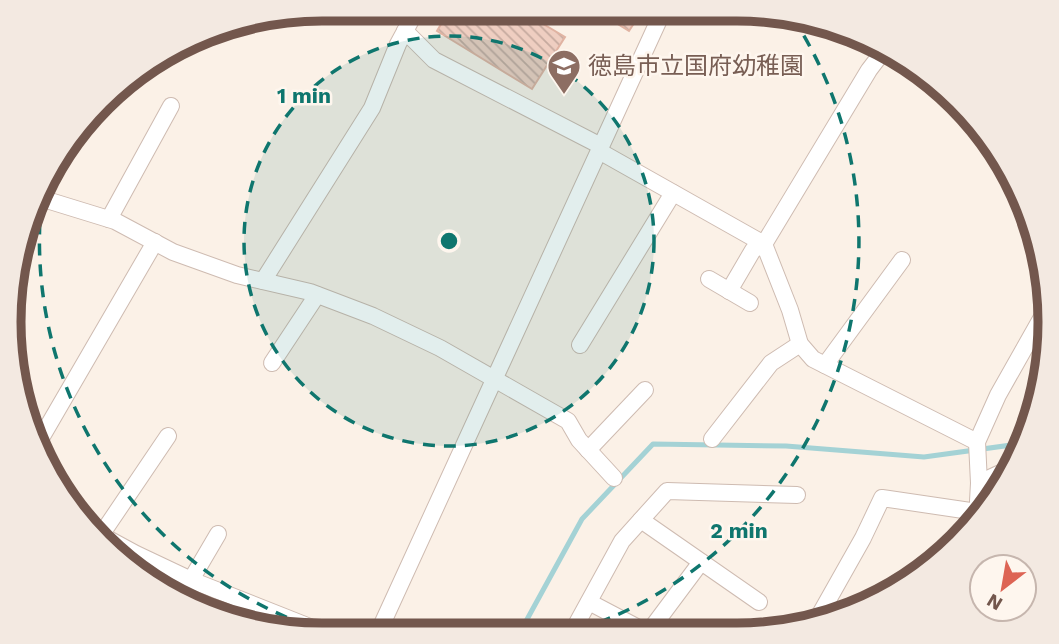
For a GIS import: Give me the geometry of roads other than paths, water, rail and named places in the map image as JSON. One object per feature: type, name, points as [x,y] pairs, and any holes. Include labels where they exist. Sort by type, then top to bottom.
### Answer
[{"type":"street","points":[[263,281],[372,108],[398,44],[411,21]]},
{"type":"street","points":[[382,623],[658,21]]},
{"type":"street","points":[[405,31],[434,60],[600,149],[764,244],[790,310],[800,344],[813,359],[977,446]]},
{"type":"street","points":[[729,290],[753,250],[764,244],[879,57]]},
{"type":"street","points":[[109,219],[171,106]]},
{"type":"street","points":[[580,345],[673,193]]},
{"type":"street","points":[[47,200],[109,219],[173,251],[237,275],[317,295],[384,321],[568,421],[588,450],[614,478]]},
{"type":"street","points":[[43,435],[155,242]]},
{"type":"street","points":[[825,365],[902,260]]},
{"type":"street","points":[[709,279],[750,303]]},
{"type":"street","points":[[272,363],[317,295]]},
{"type":"street","points":[[978,502],[977,446],[998,396],[1038,325]]},
{"type":"street","points":[[712,439],[771,363],[800,344]]},
{"type":"street","points":[[588,450],[645,390]]},
{"type":"street","points":[[101,526],[168,436]]},
{"type":"street","points":[[979,484],[996,476]]},
{"type":"street","points":[[577,623],[622,541],[667,491],[797,495]]},
{"type":"street","points":[[822,611],[882,498],[968,514]]},
{"type":"street","points":[[641,520],[759,602]]},
{"type":"street","points":[[183,589],[218,534]]},
{"type":"street","points":[[121,545],[191,580],[295,621]]},
{"type":"street","points":[[655,623],[701,562]]},
{"type":"street","points":[[589,602],[629,623]]},
{"type":"waterway","points":[[525,623],[582,519],[653,444],[786,446],[924,457],[1011,445]]},
{"type":"place","name":"徳島市立国府幼稚園","points":[[564,96]]}]
